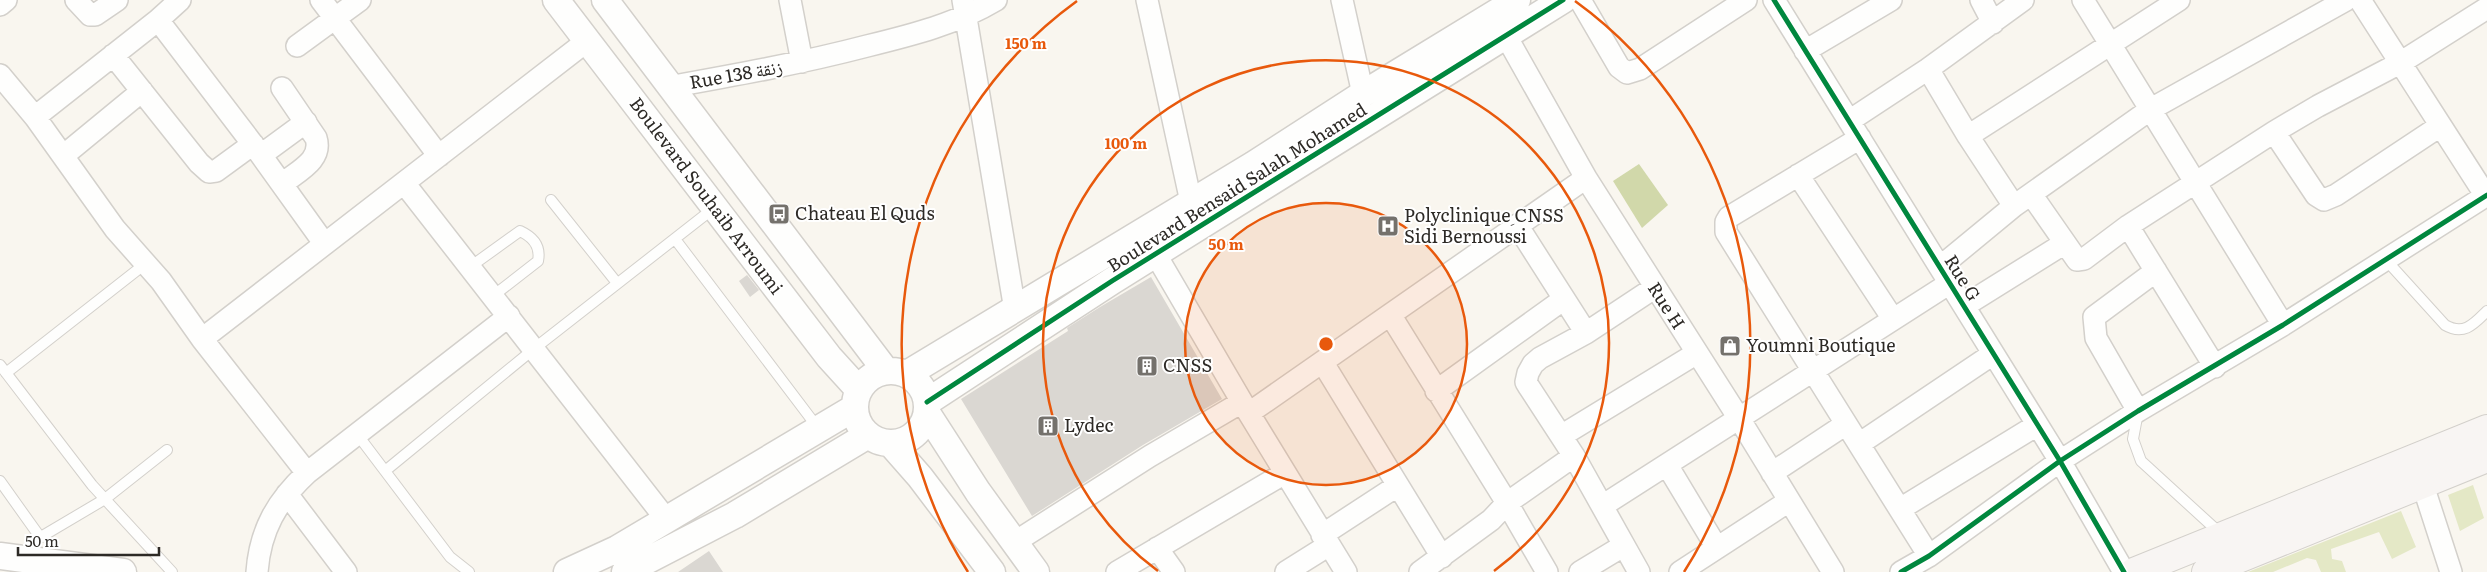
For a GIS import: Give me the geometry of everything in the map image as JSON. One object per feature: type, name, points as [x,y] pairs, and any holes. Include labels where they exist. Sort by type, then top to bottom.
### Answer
[{"type":"main road","points":[[2206,572],[2418,471],[2487,429]]},
{"type":"main road","points":[[2134,572],[2224,536],[2418,471],[2487,458]]},
{"type":"street","points":[[0,5],[6,0]]},
{"type":"street","points":[[76,0],[90,15],[95,15],[117,0]]},
{"type":"street","points":[[35,117],[158,20],[180,0]]},
{"type":"street","points":[[321,0],[439,156]]},
{"type":"street","points":[[297,46],[360,0]]},
{"type":"street","name":"Boulevard Souhaib Arroumi","points":[[556,0],[829,357],[857,399]]},
{"type":"street","name":"Boulevard Souhaib Arroumi","points":[[605,0],[669,87],[897,373]]},
{"type":"street","points":[[790,0],[802,62]]},
{"type":"street","name":"Rue 138 زنقة","points":[[669,87],[802,62],[929,30],[965,8],[996,0]]},
{"type":"street","points":[[1147,0],[1191,202]]},
{"type":"street","points":[[1342,0],[1363,94]]},
{"type":"street","name":"Boulevard Bensaid Salah Mohamed","points":[[897,373],[1015,310],[1254,165],[1363,94],[1517,0]]},
{"type":"street","name":"Boulevard Bensaid Salah Mohamed","points":[[927,408],[1156,255],[1563,0]]},
{"type":"street","points":[[1580,0],[1618,67],[1627,73],[1640,69],[1746,0]]},
{"type":"street","name":"Rue G","points":[[1774,0],[2038,424],[2124,572]]},
{"type":"street","points":[[1805,51],[1891,0]]},
{"type":"street","points":[[1980,0],[1993,23]]},
{"type":"street","points":[[1929,556],[1726,232],[1725,227],[1728,218],[1798,175],[1928,69],[2022,0]]},
{"type":"street","points":[[2083,0],[2283,325]]},
{"type":"street","points":[[1968,136],[2109,43],[2179,0]]},
{"type":"street","points":[[1602,506],[1740,420],[1893,319],[1945,275],[2014,206],[2151,108],[2346,0]]},
{"type":"street","points":[[1901,572],[1929,556],[2060,461],[2138,411],[2283,325],[2487,195],[2440,126],[2360,0]]},
{"type":"street","points":[[965,8],[1015,310]]},
{"type":"street","points":[[2031,194],[2077,260],[2084,260],[2128,226],[2274,132],[2318,106],[2400,63],[2487,8]]},
{"type":"street","points":[[158,20],[257,149],[324,243]]},
{"type":"street","name":"Rue H","points":[[1506,36],[1586,178],[1654,288],[1740,420],[1833,572]]},
{"type":"street","points":[[202,339],[587,41]]},
{"type":"street","points":[[113,55],[199,163],[209,172],[216,171],[306,122]]},
{"type":"street","points":[[1928,69],[1968,136],[2014,206]]},
{"type":"street","points":[[0,75],[35,117],[115,229],[161,281],[202,339],[307,473]]},
{"type":"street","points":[[282,88],[306,122],[319,147],[316,157],[282,184]]},
{"type":"street","points":[[63,156],[142,92]]},
{"type":"street","points":[[2274,132],[2316,195],[2324,200],[2336,195],[2440,126]]},
{"type":"street","points":[[1798,175],[1893,319]]},
{"type":"street","points":[[1015,542],[1150,456],[1245,407],[1323,362],[1586,178]]},
{"type":"street","points":[[404,183],[666,519]]},
{"type":"street","points":[[1517,225],[1586,333]]},
{"type":"street","points":[[2128,226],[2215,367]]},
{"type":"street","points":[[1964,306],[2065,243]]},
{"type":"street","points":[[1156,255],[1245,407],[1346,572]]},
{"type":"street","points":[[2138,411],[2096,338],[2094,317],[2156,271]]},
{"type":"street","points":[[1639,572],[1574,456],[1529,387],[1526,376],[1533,364],[1540,358],[1586,333],[1654,288]]},
{"type":"street","points":[[1436,391],[1564,299]]},
{"type":"street","points":[[257,572],[258,558],[270,519],[287,494],[307,473],[509,316]]},
{"type":"street","points":[[1391,316],[1507,503],[1547,572]]},
{"type":"street","points":[[1561,436],[1697,353]]},
{"type":"street","points":[[1860,444],[1993,354]]},
{"type":"street","points":[[1323,362],[1442,557]]},
{"type":"street","points":[[567,572],[617,548],[819,429],[857,399],[870,377],[897,373],[920,386],[927,408],[978,492],[1036,572]]},
{"type":"street","points":[[857,399],[860,426],[879,440],[920,477],[992,572]]},
{"type":"street","points":[[625,572],[879,440],[908,440],[920,429],[927,408]]},
{"type":"street","points":[[1772,473],[1846,424]]},
{"type":"street","points":[[1900,508],[2038,424]]},
{"type":"street","points":[[1420,572],[1491,520],[1507,503],[1574,456]]},
{"type":"street","points":[[1667,465],[1717,548]]},
{"type":"street","points":[[2418,471],[2451,572]]},
{"type":"street","points":[[1116,572],[1285,473]]},
{"type":"street","points":[[1286,572],[1397,486]]},
{"type":"street","points":[[287,494],[346,572]]},
{"type":"street","points":[[1680,572],[1789,501]]},
{"type":"street","points":[[1580,572],[1623,546]]},
{"type":"street","points":[[1157,548],[1174,572]]},
{"type":"street","points":[[0,556],[60,568],[123,572]]},
{"type":"lane","points":[[551,200],[617,283]]},
{"type":"lane","points":[[385,471],[534,348],[715,207]]},
{"type":"lane","points":[[470,267],[520,230],[534,240],[538,247],[538,261],[493,296]]},
{"type":"lane","points":[[676,239],[819,429]]},
{"type":"lane","points":[[2386,260],[2445,325],[2454,330],[2469,328],[2487,311]]},
{"type":"lane","points":[[145,264],[3,369],[105,498],[172,572]]},
{"type":"lane","points":[[2138,411],[2132,439],[2141,461],[2224,536]]},
{"type":"lane","points":[[357,434],[450,557],[469,572]]},
{"type":"lane","points":[[28,561],[34,541],[105,498],[167,450]]},
{"type":"lane","points":[[0,480],[40,537]]},
{"type":"green space","points":[[1639,164],[1668,205],[1642,228],[1613,181]]},
{"type":"green space","points":[[2473,485],[2484,518],[2460,531],[2448,495]]},
{"type":"green space","points":[[2401,511],[2416,547],[2392,559],[2379,532],[2331,549],[2332,559],[2342,561],[2346,572],[2321,572],[2316,560],[2307,558],[2273,572],[2248,572]]},
{"type":"building","points":[[747,275],[759,290],[750,297],[739,281]]},
{"type":"building","points":[[1151,277],[1222,399],[1143,445],[1032,516],[961,399],[1068,331],[1067,328]]},
{"type":"building","points":[[709,551],[723,572],[678,572]]},
{"type":"cycle path","points":[[927,402],[1112,281],[1563,0]]},
{"type":"cycle path","points":[[1774,0],[2060,461],[2124,572]]},
{"type":"cycle path","points":[[1901,572],[1929,556],[2060,461],[2138,411],[2283,325],[2487,195]]},
{"type":"place","name":"Chateau El Quds","points":[[779,214]]},
{"type":"place","name":"Polyclinique ِCNSS Sidi Bernoussi","points":[[1388,226]]},
{"type":"place","name":"Youmni Boutique","points":[[1730,346]]},
{"type":"place","name":"CNSS","points":[[1147,366]]},
{"type":"place","name":"Lydec","points":[[1048,426]]}]
